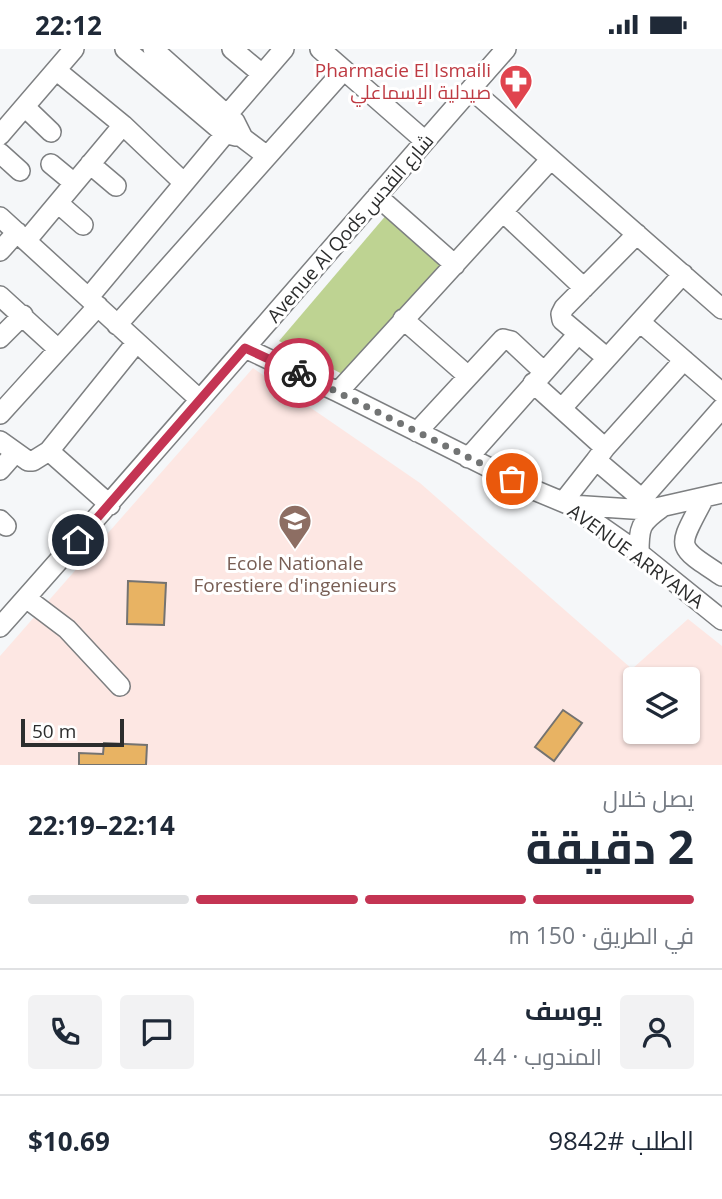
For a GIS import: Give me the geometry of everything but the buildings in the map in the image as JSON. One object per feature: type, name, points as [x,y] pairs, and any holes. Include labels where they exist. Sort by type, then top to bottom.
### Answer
[{"type":"street","points":[[0,135],[74,49]]},
{"type":"street","points":[[125,49],[233,127]]},
{"type":"street","points":[[153,49],[233,127],[267,156]]},
{"type":"street","points":[[232,49],[262,74]]},
{"type":"street","points":[[0,414],[58,349],[184,183],[233,127],[262,74],[284,49]]},
{"type":"street","points":[[320,49],[425,141]]},
{"type":"street","name":"Avenue Al Qods شارع القدس","points":[[0,627],[110,505],[199,399],[506,49]]},
{"type":"street","points":[[56,70],[123,125],[184,183]]},
{"type":"street","points":[[117,325],[344,70]]},
{"type":"street","points":[[471,89],[722,309]]},
{"type":"street","points":[[24,107],[51,132]]},
{"type":"street","points":[[0,251],[22,237],[58,203],[123,125]]},
{"type":"street","points":[[0,153],[20,171]]},
{"type":"street","points":[[338,392],[551,159]]},
{"type":"street","points":[[51,164],[74,183]]},
{"type":"street","points":[[90,164],[116,185]]},
{"type":"street","points":[[377,196],[455,265]]},
{"type":"street","points":[[58,203],[83,225]]},
{"type":"street","points":[[503,212],[584,288]]},
{"type":"street","points":[[0,217],[199,399]]},
{"type":"street","points":[[607,358],[562,320],[561,314],[637,234]]},
{"type":"street","points":[[562,408],[683,274]]},
{"type":"street","points":[[0,296],[58,349]]},
{"type":"street","points":[[0,338],[23,315]]},
{"type":"street","points":[[403,319],[468,376]]},
{"type":"street","points":[[640,322],[722,393]]},
{"type":"street","points":[[468,458],[578,334]]},
{"type":"street","points":[[417,432],[503,339],[510,341],[640,504]]},
{"type":"street","points":[[0,470],[8,447],[30,462],[48,451],[136,343]]},
{"type":"street","name":"AVENUE ARRYANA","points":[[245,348],[534,491],[566,503],[639,553],[720,615]]},
{"type":"street","points":[[566,503],[600,454],[684,361]]},
{"type":"street","points":[[640,504],[722,408]]},
{"type":"street","points":[[48,451],[110,505]]},
{"type":"street","points":[[566,503],[640,504],[661,508],[713,496]]},
{"type":"street","points":[[713,496],[685,536],[684,546],[688,554],[722,576]]},
{"type":"street","points":[[639,553],[641,527],[645,520],[661,508]]},
{"type":"street","points":[[26,597],[67,629],[120,686]]},
{"type":"shaded area","name":"Ecole Nationale Forestiere d'ingenieurs","points":[[253,368],[420,483],[630,667],[623,667],[623,744],[700,744],[700,667],[634,667],[688,619],[722,646],[722,765],[0,765],[0,656]]},
{"type":"green space","points":[[388,213],[444,261],[346,376],[279,341]]},
{"type":"way so far","points":[[299,373],[512,479]]},
{"type":"place","name":"Pharmacie El Ismaili صيدلية الإسماعلي","points":[[516,111]]},
{"type":"place","name":"Ecole Nationale Forestiere d'ingenieurs","points":[[295,551]]},
{"type":"route","points":[[78,540],[245,348],[299,373]]}]
